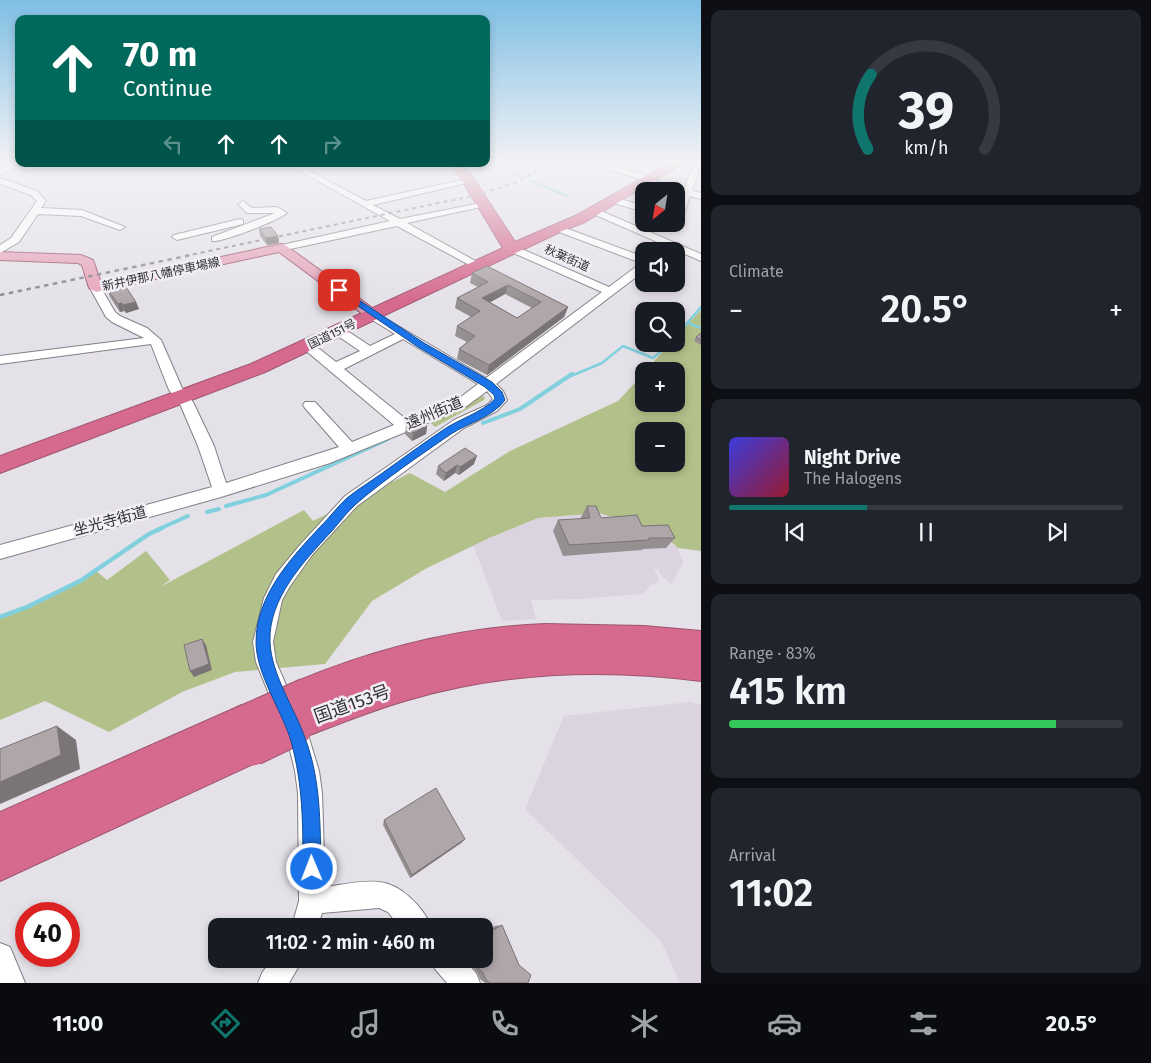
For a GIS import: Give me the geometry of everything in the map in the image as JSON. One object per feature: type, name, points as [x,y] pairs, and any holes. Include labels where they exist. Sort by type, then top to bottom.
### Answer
[{"type":"highway","points":[[486,209],[506,242],[513,249]]},
{"type":"highway","name":"国道151号","points":[[0,465],[258,368],[597,209]]},
{"type":"highway","name":"国道153号","points":[[0,831],[247,734],[309,706],[356,674],[399,661],[481,643],[532,638],[639,639],[701,645]]},
{"type":"highway","name":"国道153号","points":[[309,706],[446,674],[495,667],[564,660],[596,659],[640,660],[701,666]]},
{"type":"highway","name":"国道153号","points":[[0,862],[247,734]]},
{"type":"main road","name":"新井伊那八幡停車場線","points":[[0,256],[81,259],[88,263],[96,288],[281,248]]},
{"type":"main road","points":[[281,248],[373,315]]},
{"type":"street","points":[[216,239],[282,213],[277,210],[250,212],[247,209]]},
{"type":"street","points":[[373,209],[503,278]]},
{"type":"street","points":[[281,248],[460,209]]},
{"type":"street","points":[[0,250],[15,240],[36,211],[82,213],[120,227]]},
{"type":"street","points":[[594,211],[659,242]]},
{"type":"street","points":[[177,237],[219,226],[267,219]]},
{"type":"street","points":[[557,228],[635,258]]},
{"type":"street","points":[[685,247],[701,245]]},
{"type":"street","name":"秋葉街道","points":[[513,249],[610,292]]},
{"type":"street","points":[[685,252],[701,258]]},
{"type":"street","name":"遠州街道","points":[[221,490],[325,459],[404,426],[459,406],[489,385],[572,315],[610,292],[635,273]]},
{"type":"street","points":[[96,288],[110,314],[116,319],[143,331],[155,340],[176,390],[182,396],[206,446],[221,490]]},
{"type":"street","points":[[307,918],[312,901],[310,793],[307,771],[298,738],[270,675],[263,642],[271,605],[283,580],[325,527],[351,501],[458,424],[497,404],[500,400],[498,394],[489,385],[373,315]]},
{"type":"street","points":[[339,331],[370,352]]},
{"type":"street","points":[[335,368],[404,334]]},
{"type":"street","points":[[0,360],[155,340]]},
{"type":"street","points":[[308,346],[404,426]]},
{"type":"street","points":[[310,405],[349,449]]},
{"type":"street","name":"坐光寺街道","points":[[0,552],[221,490]]},
{"type":"street","points":[[312,901],[380,895],[397,904],[410,918]]},
{"type":"street","points":[[0,957],[11,983]]},
{"type":"street","points":[[272,983],[283,968]]},
{"type":"street","points":[[453,968],[466,983]]},
{"type":"shaded area","points":[[599,513],[661,533],[678,548],[683,563],[671,584],[661,575],[658,569],[654,569],[658,576],[658,582],[651,585],[642,594],[579,599],[531,600],[536,619],[502,621],[473,545],[538,518]]},
{"type":"shaded area","points":[[690,702],[701,705],[701,983],[680,983],[661,941],[525,809],[564,716]]},
{"type":"green space","points":[[701,310],[701,551],[678,548],[661,533],[599,513],[538,518],[487,539],[427,568],[372,601],[325,664],[235,672],[182,692],[109,732],[45,701],[0,720],[0,618],[50,598],[74,586],[96,571],[107,580],[146,551],[170,580],[160,587],[304,510],[313,521],[410,473],[445,492],[510,451],[618,401],[635,383],[635,412],[685,412],[685,362],[653,362],[663,352],[685,352],[685,327]]},
{"type":"green space","points":[[482,396],[485,397],[484,400],[435,427],[428,420],[461,409]]},
{"type":"building","points":[[271,227],[278,236],[266,238],[259,229]]},
{"type":"building","points":[[487,266],[568,307],[489,365],[459,349],[475,336],[457,326],[480,311],[457,298],[488,282],[472,273]],"holes":[[[508,285],[541,302],[517,318],[482,298]]]},
{"type":"building","points":[[124,284],[136,302],[123,305],[122,303],[118,304],[107,289]]},
{"type":"building","points":[[701,333],[701,340],[696,337]]},
{"type":"building","points":[[420,420],[427,426],[413,433],[406,426]]},
{"type":"building","points":[[465,448],[477,456],[460,467],[457,465],[446,473],[438,466]]},
{"type":"building","points":[[587,506],[596,506],[601,518],[637,515],[642,526],[668,525],[675,538],[649,538],[649,540],[569,545],[558,520],[590,518]]},
{"type":"building","points":[[202,639],[209,664],[190,671],[184,645]]},
{"type":"building","points":[[57,726],[61,755],[0,782],[0,749]]},
{"type":"building","points":[[436,788],[465,839],[412,875],[384,820]]},
{"type":"building","points":[[502,925],[519,965],[531,975],[528,983],[490,983],[486,980],[479,968],[493,968],[493,930]]},
{"type":"waterway","points":[[685,326],[701,307]]},
{"type":"waterway","points":[[688,323],[701,328]]},
{"type":"waterway","points":[[571,376],[602,363],[623,346],[635,351]]},
{"type":"waterway","points":[[638,352],[653,358],[660,352]]},
{"type":"waterway","points":[[483,423],[520,409],[572,374]]},
{"type":"waterway","points":[[226,506],[266,495],[388,439]]},
{"type":"waterway","points":[[207,512],[219,509]]},
{"type":"waterway","points":[[159,529],[188,516]]},
{"type":"waterway","points":[[0,617],[27,607],[80,581],[149,534],[162,528]]},
{"type":"railway","points":[[185,256],[411,209]]},
{"type":"railway","points":[[0,295],[191,255]]},
{"type":"route","points":[[312,869],[310,793],[307,771],[298,738],[270,675],[263,642],[267,619],[274,598],[283,580],[306,550],[325,527],[351,501],[458,424],[492,408],[500,400],[498,394],[489,385],[373,315],[339,290]]}]
